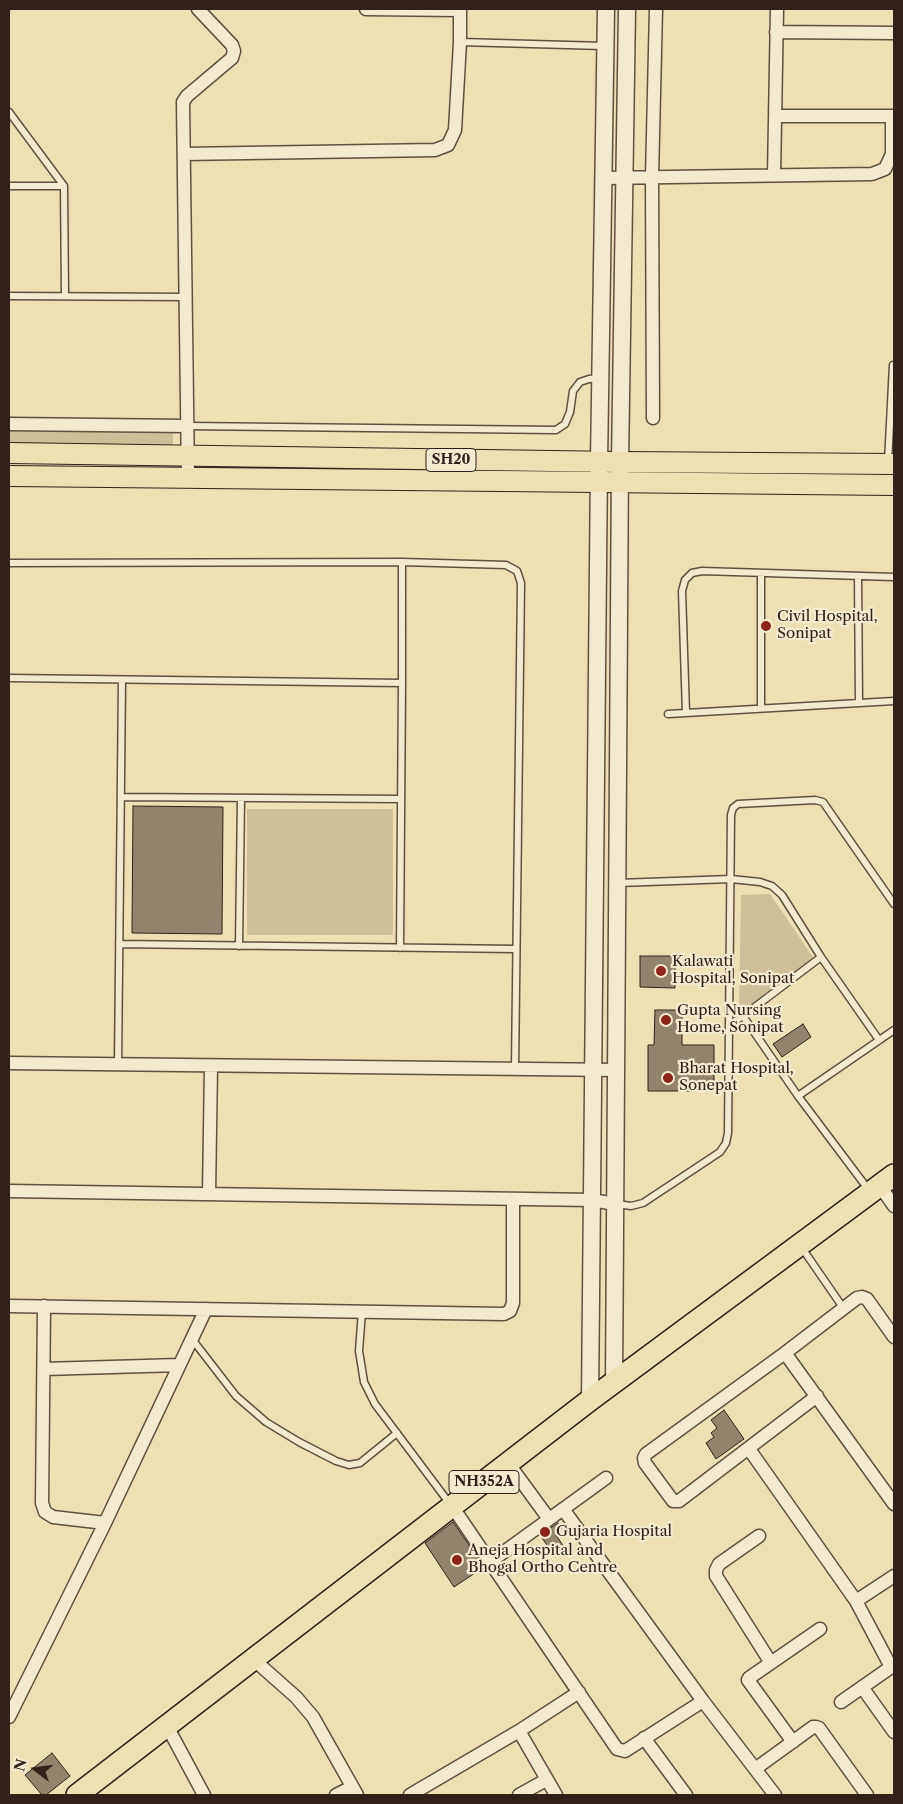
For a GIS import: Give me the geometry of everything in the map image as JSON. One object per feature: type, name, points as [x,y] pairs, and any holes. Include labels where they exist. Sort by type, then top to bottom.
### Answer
[{"type":"highway","name":"NH352A","points":[[77,1795],[590,1400],[882,1184]]},
{"type":"main road","name":"SH20","points":[[9,453],[188,457],[891,464]]},
{"type":"main road","name":"SH20","points":[[9,476],[894,485]]},
{"type":"street","points":[[188,478],[183,102],[187,96],[232,58],[234,51],[232,44],[198,9]]},
{"type":"street","points":[[184,154],[435,150],[448,145],[455,130],[460,10],[366,9]]},
{"type":"street","points":[[590,1400],[599,462],[606,9]]},
{"type":"street","points":[[614,1382],[620,462],[627,9]]},
{"type":"street","points":[[652,418],[652,177],[656,9]]},
{"type":"street","points":[[774,175],[777,9]]},
{"type":"street","points":[[776,32],[894,33]]},
{"type":"street","points":[[603,178],[872,174],[885,169],[892,154],[893,116],[775,116]]},
{"type":"street","points":[[9,424],[187,426]]},
{"type":"street","points":[[9,1064],[616,1070]]},
{"type":"street","points":[[209,1194],[211,1066]]},
{"type":"street","points":[[882,1184],[894,1206]]},
{"type":"street","points":[[9,1191],[592,1200],[615,1204]]},
{"type":"street","points":[[9,1306],[504,1314],[510,1311],[513,1303],[514,1199]]},
{"type":"street","points":[[817,1396],[750,1449],[679,1501],[673,1501],[645,1464],[644,1458],[646,1454],[786,1353],[857,1298],[862,1297],[868,1300],[894,1336]]},
{"type":"street","points":[[44,1306],[42,1503],[45,1512],[54,1516],[105,1523]]},
{"type":"street","points":[[9,1717],[105,1523],[206,1309]]},
{"type":"street","points":[[786,1353],[893,1501]]},
{"type":"street","points":[[44,1369],[180,1366]]},
{"type":"street","points":[[750,1449],[856,1601],[893,1666],[841,1702]]},
{"type":"street","points":[[508,1463],[549,1519]]},
{"type":"street","points":[[490,1562],[606,1478]]},
{"type":"street","points":[[452,1506],[617,1749],[625,1751],[703,1701]]},
{"type":"street","points":[[563,1510],[703,1701],[775,1795]]},
{"type":"street","points":[[759,1536],[719,1564],[716,1576],[771,1663]]},
{"type":"street","points":[[856,1601],[894,1576]]},
{"type":"street","points":[[793,1742],[748,1683],[749,1678],[820,1629]]},
{"type":"street","points":[[253,1660],[296,1697],[324,1734],[355,1791],[336,1795]]},
{"type":"street","points":[[862,1687],[894,1732]]},
{"type":"street","points":[[410,1795],[519,1731],[579,1692]]},
{"type":"street","points":[[167,1726],[204,1795]]},
{"type":"street","points":[[755,1769],[813,1727],[819,1728],[868,1795]]},
{"type":"street","points":[[519,1731],[556,1795]]},
{"type":"street","points":[[644,1738],[686,1795]]},
{"type":"street","points":[[520,1795],[546,1780]]},
{"type":"lane","points":[[460,42],[605,46]]},
{"type":"lane","points":[[9,112],[64,186],[65,296]]},
{"type":"lane","points":[[9,186],[64,186]]},
{"type":"lane","points":[[9,296],[186,297]]},
{"type":"lane","points":[[891,464],[893,366]]},
{"type":"lane","points":[[187,426],[556,430],[565,424],[570,412],[573,391],[580,382],[600,378]]},
{"type":"lane","points":[[9,563],[402,562],[506,565],[517,571],[521,582],[515,1069]]},
{"type":"lane","points":[[400,948],[402,562]]},
{"type":"lane","points":[[686,712],[682,591],[685,580],[692,573],[702,571],[894,577]]},
{"type":"lane","points":[[761,574],[762,708]]},
{"type":"lane","points":[[858,576],[859,703]]},
{"type":"lane","points":[[9,678],[402,683]]},
{"type":"lane","points":[[118,1065],[122,680]]},
{"type":"lane","points":[[668,714],[894,701]]},
{"type":"lane","points":[[121,798],[401,799]]},
{"type":"lane","points":[[239,946],[241,798]]},
{"type":"lane","points":[[615,1204],[631,1206],[644,1203],[720,1152],[728,1133],[731,815],[733,808],[738,804],[815,800],[823,802],[894,904]]},
{"type":"lane","points":[[618,883],[731,879],[760,882],[772,886],[782,895],[879,1040]]},
{"type":"lane","points":[[119,944],[516,949]]},
{"type":"lane","points":[[729,1025],[822,957]]},
{"type":"lane","points":[[743,1016],[798,1096],[882,1184]]},
{"type":"lane","points":[[798,1096],[894,1030]]},
{"type":"lane","points":[[799,1245],[844,1309]]},
{"type":"lane","points":[[362,1311],[359,1350],[364,1382],[375,1404],[452,1506]]},
{"type":"lane","points":[[192,1339],[236,1396],[266,1422],[298,1442],[336,1461],[348,1464],[360,1463],[397,1433]]},
{"type":"shaded area","points":[[9,430],[173,433],[173,450],[9,447]]},
{"type":"shaded area","points":[[247,809],[393,809],[393,935],[247,935]]},
{"type":"shaded area","points":[[770,894],[815,960],[750,1017],[739,1013],[741,895]]},
{"type":"building","points":[[133,806],[223,807],[222,934],[132,933]]},
{"type":"building","points":[[640,956],[675,956],[675,988],[640,987]]},
{"type":"building","points":[[655,1010],[682,1010],[682,1045],[714,1045],[714,1091],[648,1091],[648,1045],[654,1045]]},
{"type":"building","points":[[803,1024],[811,1037],[782,1057],[773,1044]]},
{"type":"building","points":[[724,1410],[744,1439],[716,1459],[706,1443],[714,1437],[711,1433],[717,1428],[711,1420]]},
{"type":"building","points":[[453,1522],[484,1567],[454,1587],[425,1543]]},
{"type":"building","points":[[558,1523],[563,1530],[556,1535],[566,1550],[555,1557],[540,1535]]},
{"type":"building","points":[[52,1753],[70,1776],[46,1795],[42,1795],[25,1775]]},
{"type":"place","name":"Civil Hospital, Sonipat","points":[[766,626]]},
{"type":"place","name":"Kalawati Hospital, Sonipat","points":[[661,971]]},
{"type":"place","name":"Gupta Nursing Home, Sonipat","points":[[666,1020]]},
{"type":"place","name":"Bharat Hospital, Sonepat","points":[[668,1078]]},
{"type":"place","name":"Gujaria Hospital","points":[[545,1532]]},
{"type":"place","name":"Aneja Hospital and Bhogal Ortho Centre","points":[[457,1560]]}]
